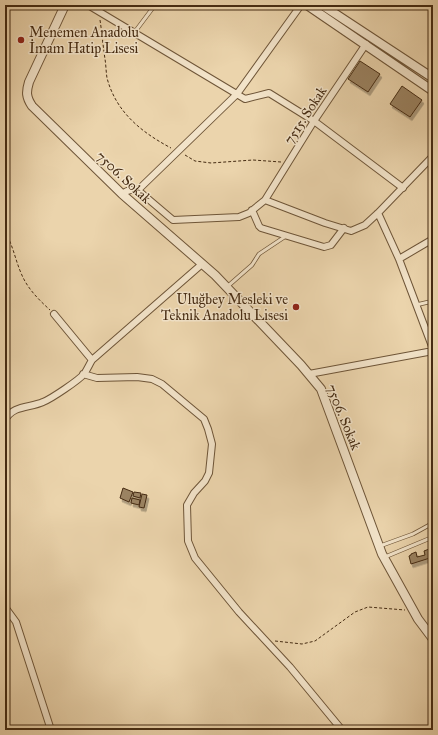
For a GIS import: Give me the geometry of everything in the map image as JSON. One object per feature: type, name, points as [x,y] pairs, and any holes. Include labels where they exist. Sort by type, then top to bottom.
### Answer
[{"type":"street","name":"7506. Sokak","points":[[65,5],[29,82],[26,91],[26,98],[32,106],[122,194],[227,287],[309,374],[321,389],[379,546],[413,611],[433,639]]},
{"type":"street","points":[[88,5],[246,99],[269,93],[314,121],[403,188]]},
{"type":"street","points":[[137,191],[237,94],[301,5]]},
{"type":"street","points":[[307,5],[433,91]]},
{"type":"street","points":[[322,5],[433,78]]},
{"type":"street","name":"7515. Sokak","points":[[265,200],[314,121],[366,44]]},
{"type":"street","points":[[122,194],[128,190],[137,191],[173,220],[239,217],[252,210],[265,200],[325,223],[351,230],[365,226],[433,156]]},
{"type":"street","points":[[252,210],[261,228],[327,247],[334,242],[344,228]]},
{"type":"street","points":[[309,374],[433,350],[399,259],[378,213]]},
{"type":"street","points":[[399,259],[433,239]]},
{"type":"street","points":[[5,420],[7,416],[19,408],[42,403],[83,374],[92,360],[202,264]]},
{"type":"street","points":[[54,314],[92,360]]},
{"type":"street","points":[[83,374],[96,378],[138,377],[152,379],[162,384],[204,419],[212,444],[209,473],[205,481],[194,492],[187,505],[188,541],[194,558],[239,612],[290,667],[342,730]]},
{"type":"street","points":[[5,607],[16,622],[51,730]]},
{"type":"lane","points":[[134,33],[155,5]]},
{"type":"lane","points":[[333,12],[339,5]]},
{"type":"lane","points":[[227,287],[252,265],[259,254],[286,236]]},
{"type":"lane","points":[[416,305],[433,301]]},
{"type":"lane","points":[[379,546],[413,534],[433,523]]},
{"type":"lane","points":[[384,557],[433,537]]},
{"type":"path","points":[[100,13],[107,77],[115,98],[123,112],[138,127],[152,138],[196,161],[211,163],[271,160],[288,163]]},
{"type":"path","points":[[5,232],[15,251],[21,272],[26,282],[36,297],[54,314]]},
{"type":"path","points":[[265,639],[302,644],[315,640],[355,612],[368,607],[413,611]]},
{"type":"building","points":[[360,61],[380,74],[368,92],[348,79]]},
{"type":"building","points":[[402,86],[422,100],[410,117],[390,104]]},
{"type":"building","points":[[123,488],[133,492],[129,502],[120,498]]},
{"type":"building","points":[[134,492],[141,493],[140,498],[133,496]]},
{"type":"building","points":[[142,494],[147,495],[144,508],[139,507]]},
{"type":"building","points":[[132,498],[140,500],[139,505],[131,503]]},
{"type":"building","points":[[433,549],[433,557],[411,564],[409,556],[411,554],[416,552],[417,557],[425,555],[424,551]]},
{"type":"place","name":"Menemen Anadolu İmam Hatip Lisesi","points":[[21,40]]},
{"type":"place","name":"Uluğbey Mesleki ve Teknik Anadolu Lisesi","points":[[296,307]]}]
